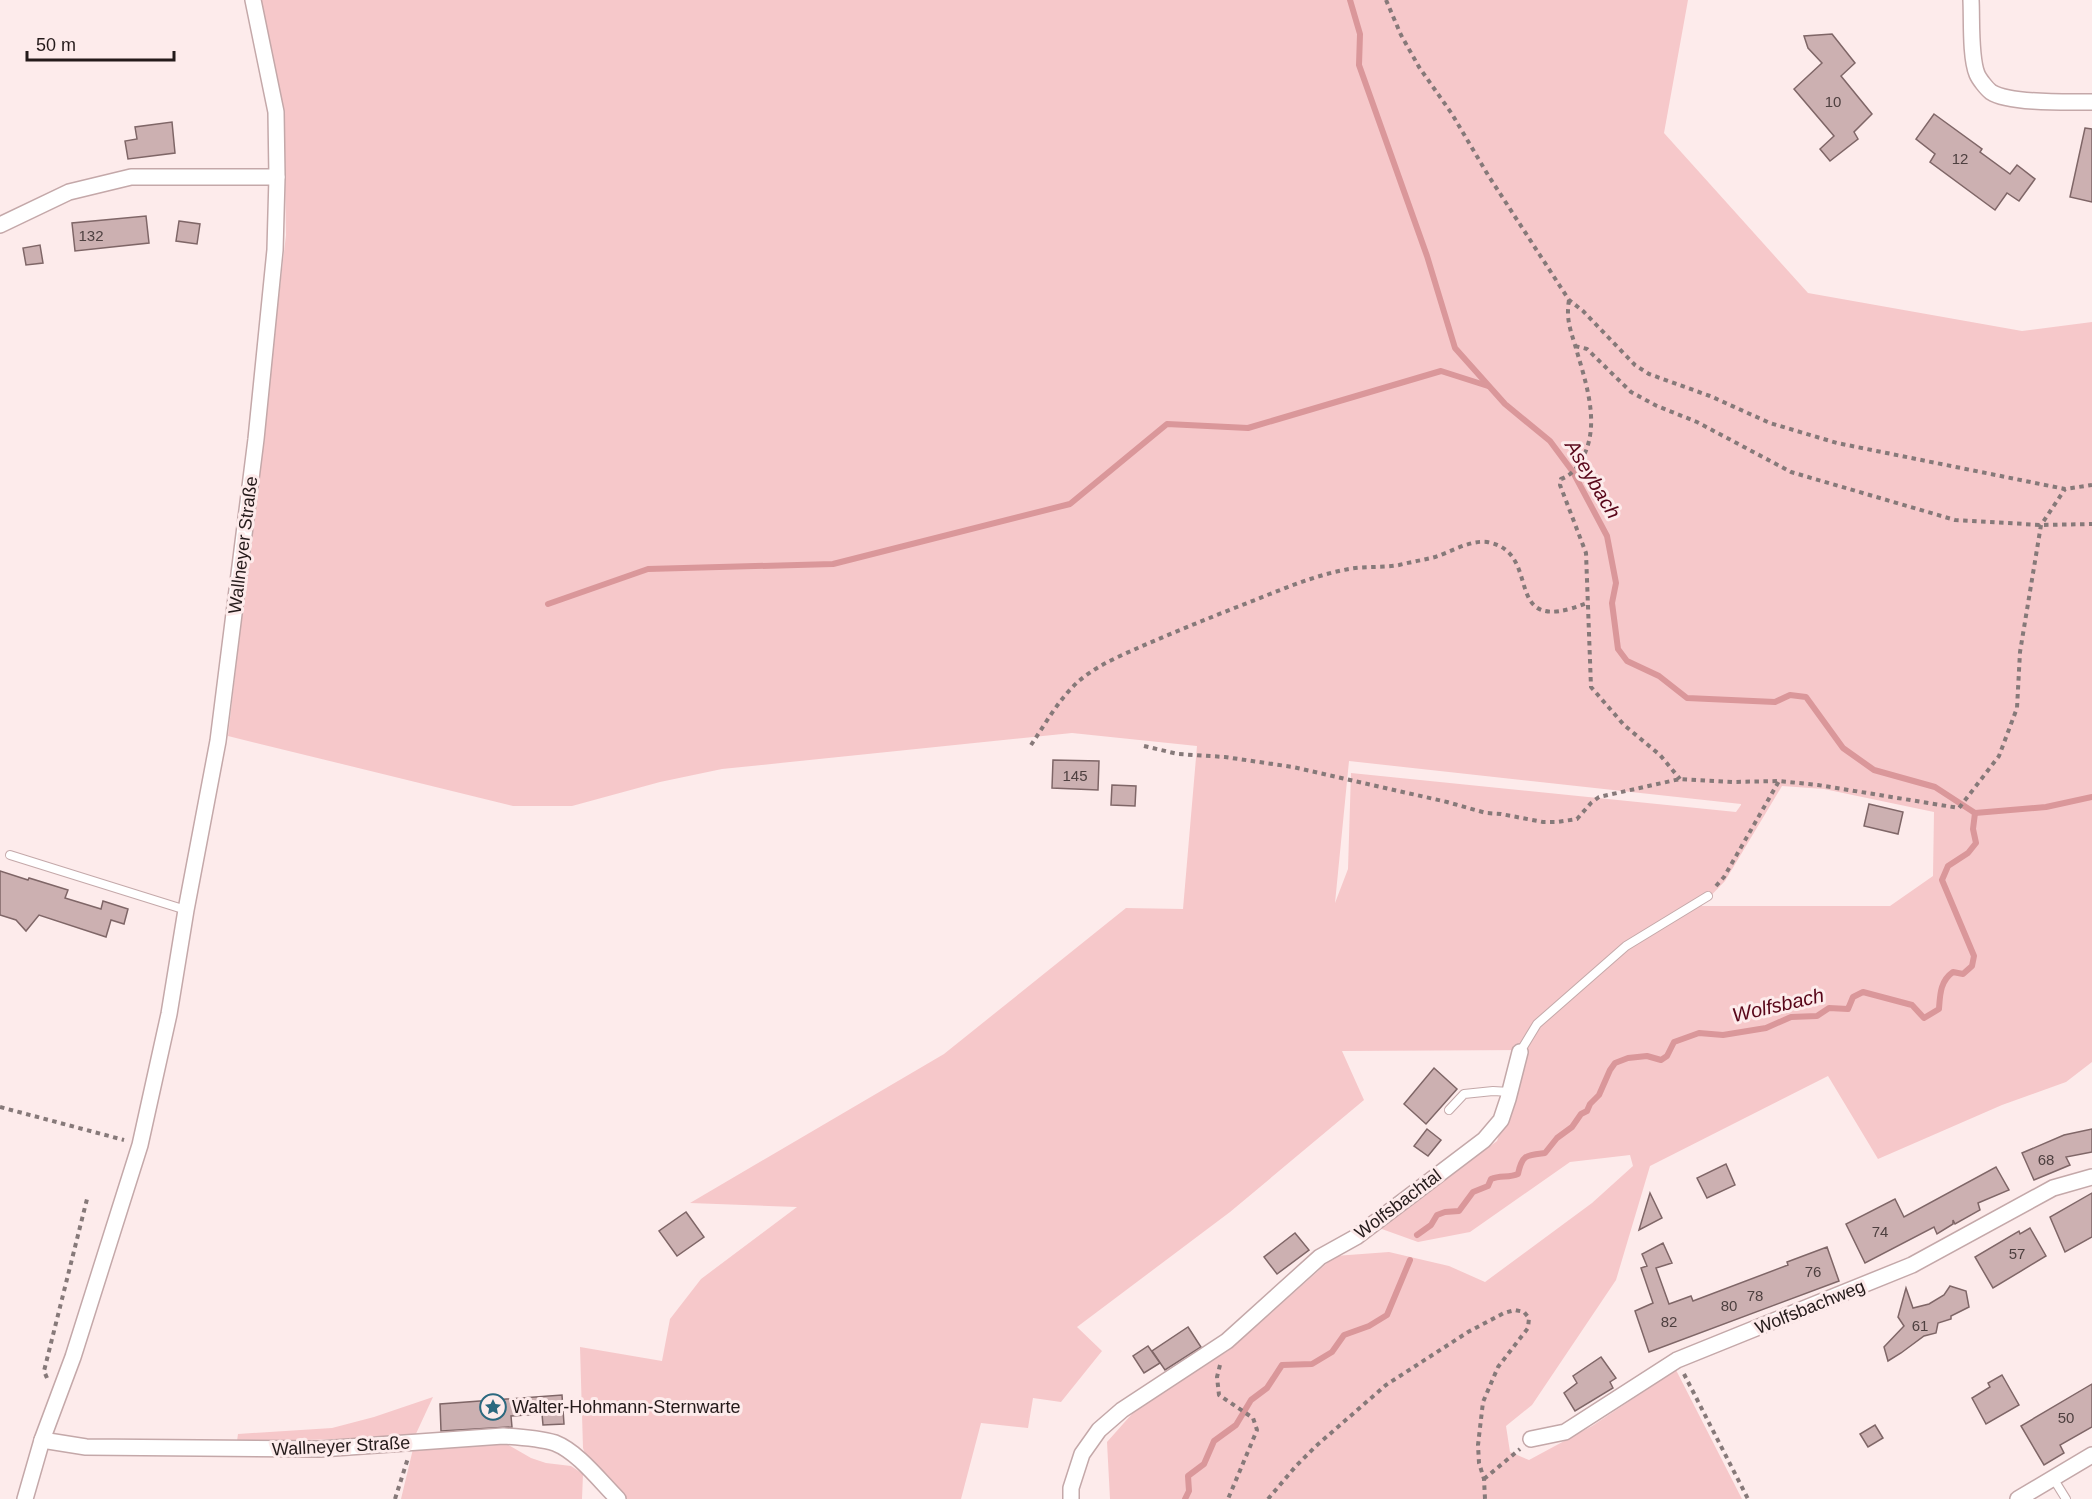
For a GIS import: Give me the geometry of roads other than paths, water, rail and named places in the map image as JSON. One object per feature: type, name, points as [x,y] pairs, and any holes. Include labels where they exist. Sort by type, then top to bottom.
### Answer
[{"type":"street","name":"Wallneyer Straße","points":[[25,1499],[42,1440],[73,1357],[140,1145],[169,1014],[218,741],[255,450],[275,250],[276,112],[253,0]]},
{"type":"street","points":[[1971,0],[1973,52],[1977,74],[1991,92],[2006,97],[2050,102],[2092,102]]},
{"type":"street","points":[[0,225],[69,192],[131,177],[277,177]]},
{"type":"street","name":"Wolfsbachtal","points":[[1071,1499],[1071,1488],[1082,1454],[1099,1430],[1122,1410],[1227,1341],[1320,1257],[1356,1237],[1484,1140],[1501,1120],[1520,1052]]},
{"type":"street","name":"Wolfsbachweg","points":[[1531,1439],[1565,1432],[1677,1360],[1912,1265],[2053,1188],[2092,1177]]},
{"type":"street","name":"Wallneyer Straße","points":[[42,1440],[86,1447],[321,1449],[503,1436],[555,1443],[569,1450],[618,1499]]},
{"type":"street","points":[[2018,1499],[2092,1455]]},
{"type":"lane","points":[[10,855],[186,910]]},
{"type":"lane","name":"Wolfsbachtal","points":[[1520,1052],[1537,1024],[1626,946],[1708,896]]},
{"type":"lane","points":[[1449,1110],[1464,1094],[1510,1092]]},
{"type":"lane","points":[[2053,1478],[2066,1499]]},
{"type":"waterway","name":"Aseybach","points":[[1350,0],[1360,34],[1359,65],[1427,256],[1455,348],[1505,404],[1550,441],[1573,472],[1607,536],[1616,583],[1612,603],[1618,649],[1627,661],[1659,676],[1687,698],[1775,702],[1790,695],[1806,697],[1843,748],[1874,770],[1935,787],[1975,813]]},
{"type":"waterway","points":[[548,604],[648,569],[833,564],[1070,504],[1167,424],[1248,428],[1441,371],[1488,386]]},
{"type":"waterway","name":"Wolfsbach","points":[[1975,813],[2046,807],[2092,797]]},
{"type":"waterway","name":"Wolfsbach","points":[[1417,1235],[1431,1225],[1437,1215],[1459,1211],[1473,1192],[1488,1186],[1491,1179],[1518,1174],[1521,1163],[1526,1157],[1545,1153],[1557,1138],[1572,1127],[1581,1114],[1587,1111],[1599,1095],[1615,1063],[1628,1058],[1647,1056],[1661,1060],[1667,1056],[1674,1042],[1699,1033],[1723,1035],[1766,1028],[1791,1017],[1817,1016],[1829,1008],[1848,1009],[1853,997],[1863,992],[1912,1005],[1924,1018],[1939,1009],[1945,980],[1953,972],[1963,974],[1972,966],[1974,956],[1942,880],[1948,866],[1968,853],[1976,843],[1973,829],[1975,813]]},
{"type":"waterway","name":"Wolfsbach","points":[[1185,1499],[1189,1491],[1188,1476],[1204,1464],[1214,1441],[1236,1425],[1251,1400],[1267,1388],[1282,1365],[1312,1364],[1332,1352],[1344,1335],[1369,1326],[1387,1315],[1410,1260]]},
{"type":"place","name":"Walter-Hohmann-Sternwarte","points":[[493,1407]]}]
